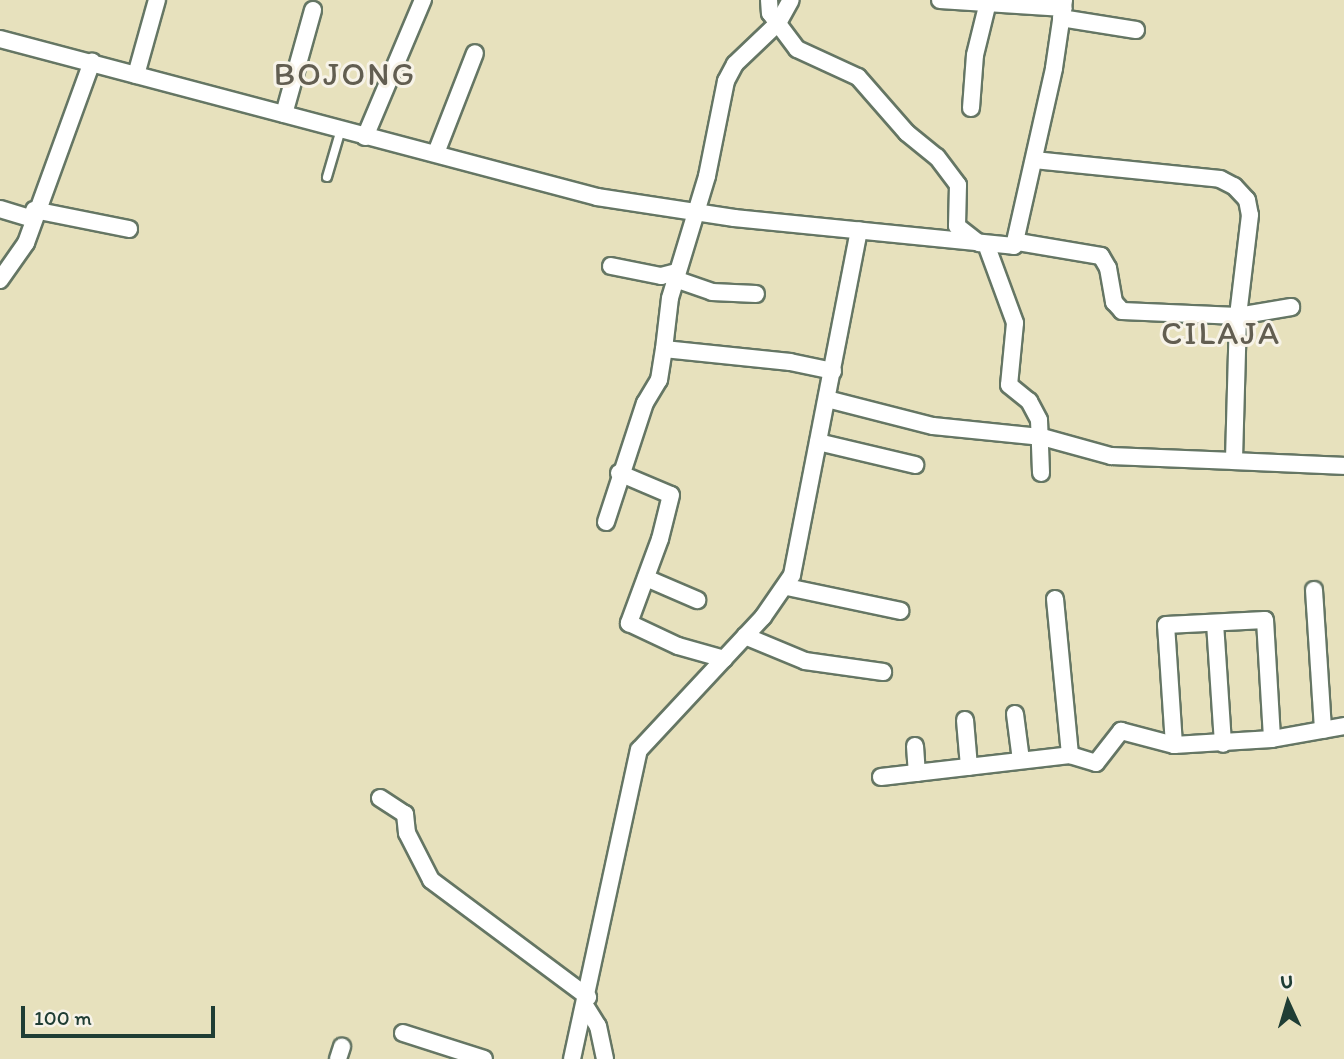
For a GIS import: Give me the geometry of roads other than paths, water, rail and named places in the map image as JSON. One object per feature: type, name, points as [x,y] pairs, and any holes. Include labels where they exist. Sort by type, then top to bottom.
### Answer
[{"type":"street","points":[[136,75],[157,0]]},
{"type":"street","points":[[365,137],[423,0]]},
{"type":"street","points":[[769,0],[771,13],[797,49],[858,77],[907,133],[937,157],[958,185],[957,226],[982,243],[1015,323],[1010,389],[1030,401],[1042,437],[1041,473]]},
{"type":"street","points":[[606,523],[619,473],[645,403],[659,380],[676,275],[696,212],[726,81],[735,64],[778,23],[791,0]]},
{"type":"street","points":[[940,0],[1063,9],[1136,30]]},
{"type":"street","points":[[971,108],[975,55],[988,2]]},
{"type":"street","points":[[1018,242],[1063,9]]},
{"type":"street","points":[[284,114],[313,10]]},
{"type":"street","points":[[0,39],[597,197],[696,212],[859,230],[982,243],[1018,242],[1101,256],[1108,268],[1114,302],[1122,311],[1238,316],[1291,307]]},
{"type":"street","points":[[436,153],[475,53]]},
{"type":"street","points":[[0,280],[26,243],[33,214],[92,62]]},
{"type":"street","points":[[1034,160],[1220,179],[1234,186],[1247,200],[1250,215],[1238,316],[1234,461]]},
{"type":"street","points":[[0,209],[129,229]]},
{"type":"street","points":[[572,1059],[587,1002],[612,862],[639,750],[787,587],[797,559],[859,230]]},
{"type":"street","points":[[611,266],[661,276],[676,275],[712,292],[756,294]]},
{"type":"street","points":[[664,349],[790,362],[833,371]]},
{"type":"street","points":[[827,399],[933,426],[1042,437],[1111,456],[1344,466]]},
{"type":"street","points":[[818,442],[915,465]]},
{"type":"street","points":[[619,473],[671,495],[646,578],[629,623],[678,646],[724,659]]},
{"type":"street","points":[[646,578],[697,600]]},
{"type":"street","points":[[787,587],[901,611]]},
{"type":"street","points":[[1314,590],[1323,730]]},
{"type":"street","points":[[1055,599],[1070,755]]},
{"type":"street","points":[[1174,745],[1166,625],[1265,620],[1272,739]]},
{"type":"street","points":[[1215,623],[1223,744]]},
{"type":"street","points":[[745,636],[805,661],[883,672]]},
{"type":"street","points":[[1015,714],[1021,760]]},
{"type":"street","points":[[965,720],[968,767]]},
{"type":"street","points":[[881,777],[1070,755],[1096,763],[1121,731],[1174,745],[1223,744],[1272,739],[1344,726]]},
{"type":"street","points":[[915,746],[917,772]]},
{"type":"street","points":[[380,798],[405,814],[407,834],[431,880],[587,1002],[598,1027],[605,1059]]},
{"type":"street","points":[[403,1033],[484,1059]]},
{"type":"lane","points":[[327,177],[341,129]]},
{"type":"district","name":"BOJONG","points":[[345,74]]},
{"type":"district","name":"CILAJA","points":[[1221,333]]}]
